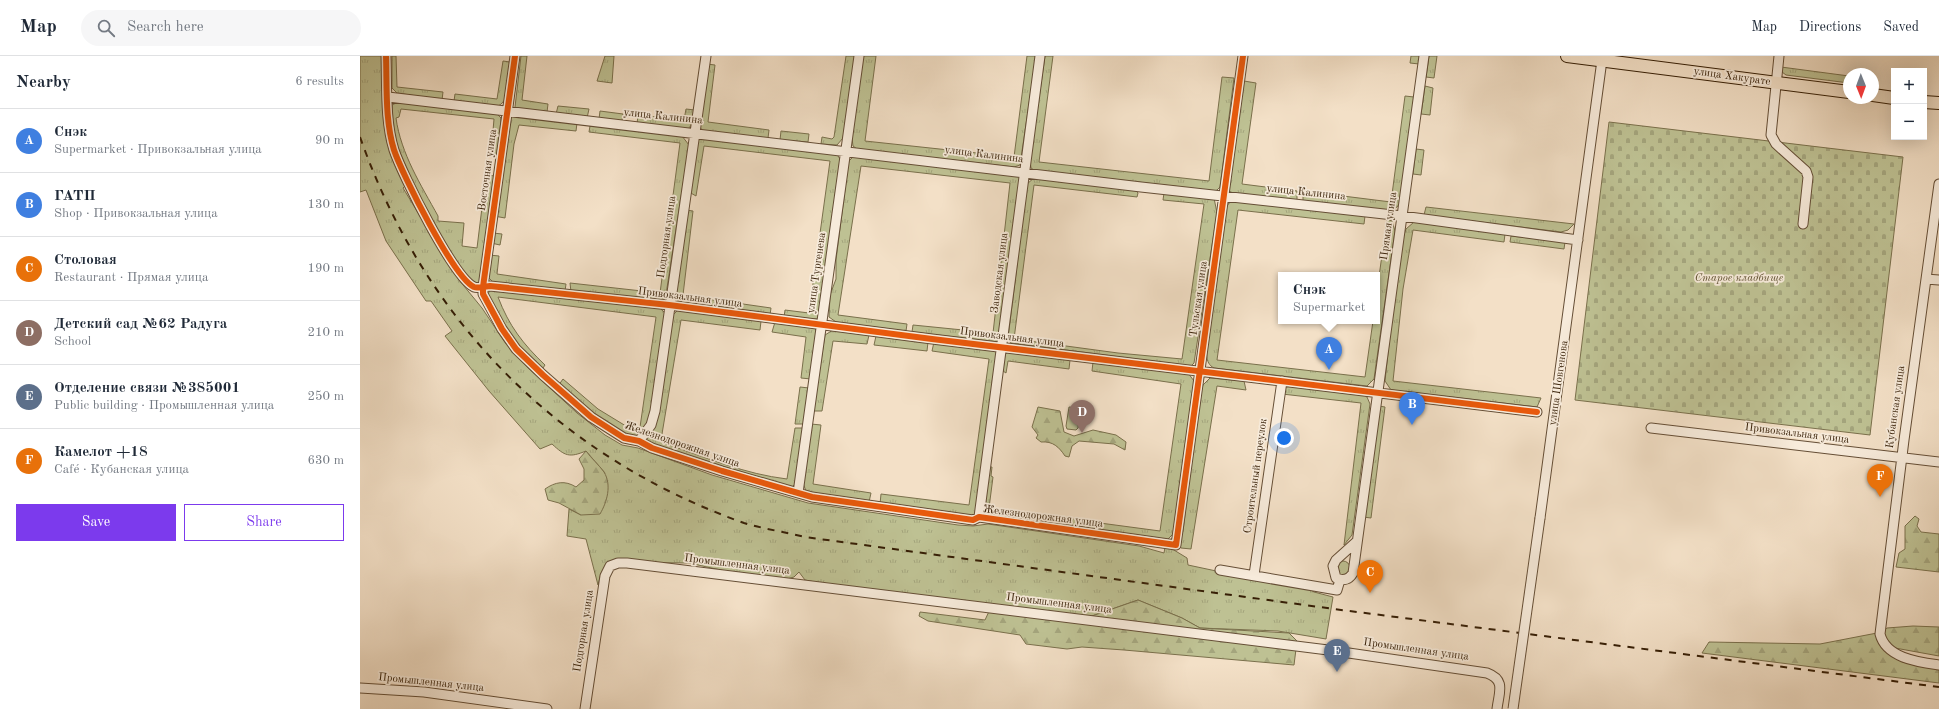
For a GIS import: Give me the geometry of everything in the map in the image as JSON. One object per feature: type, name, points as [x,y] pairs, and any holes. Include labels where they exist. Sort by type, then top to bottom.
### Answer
[{"type":"main road","name":"улица Хакурате","points":[[1567,56],[1603,58],[1843,91]]},
{"type":"main road","points":[[1879,96],[1891,98]]},
{"type":"main road","points":[[1927,102],[1939,104]]},
{"type":"street","points":[[386,56],[390,124],[394,151],[443,247],[463,277],[474,287],[483,287]]},
{"type":"street","name":"Восточная улица","points":[[483,287],[515,56]]},
{"type":"street","name":"Подгорная улица","points":[[639,441],[651,425],[655,411],[669,305],[706,56]]},
{"type":"street","name":"улица Тургенева","points":[[798,493],[823,324],[859,56]]},
{"type":"street","name":"Заводская улица","points":[[979,517],[1040,56]]},
{"type":"street","name":"Тульская улица","points":[[1176,545],[1243,56]]},
{"type":"street","name":"Прямая улица","points":[[1340,580],[1350,577],[1353,573],[1356,542],[1424,56]]},
{"type":"street","points":[[1780,56],[1773,114],[1772,139],[1806,172],[1808,177],[1803,224]]},
{"type":"street","name":"улица Шовгенова","points":[[1513,709],[1603,58]]},
{"type":"street","name":"улица Калинина","points":[[388,97],[1402,216],[1578,240]]},
{"type":"street","name":"Кубанская улица","points":[[1939,184],[1880,634],[1886,646],[1893,652],[1906,658],[1939,665]]},
{"type":"street","points":[[1926,279],[1939,280]]},
{"type":"street","name":"Привокзальная улица","points":[[483,287],[490,286],[669,305],[1282,382],[1538,412]]},
{"type":"street","name":"Железнодорожная улица","points":[[483,287],[483,294],[502,329],[516,349],[591,417],[624,438],[639,441],[652,448],[674,456],[812,497],[973,520],[979,517],[1176,545]]},
{"type":"street","name":"Строительный переулок","points":[[1254,575],[1282,382]]},
{"type":"street","name":"Привокзальная улица","points":[[1651,428],[1939,462]]},
{"type":"street","points":[[1220,570],[1337,590],[1340,580],[1336,578],[1333,566],[1336,560],[1356,542]]},
{"type":"street","name":"Подгорная улица","points":[[585,709],[605,576],[610,566],[618,563]]},
{"type":"street","name":"Промышленная улица","points":[[618,563],[1328,650],[1487,673],[1496,676],[1499,680],[1500,688],[1497,709]]},
{"type":"street","name":"Промышленная улица","points":[[360,688],[424,692],[547,709]]},
{"type":"green space","points":[[360,56],[382,56],[385,112],[406,185],[403,188],[459,280],[482,308],[506,344],[527,367],[577,413],[605,435],[622,445],[638,448],[712,475],[808,503],[958,525],[973,526],[988,524],[1139,546],[1164,553],[1165,547],[1169,547],[1187,558],[1188,565],[1235,575],[1307,587],[1314,592],[1333,597],[1326,639],[1278,631],[1200,628],[1182,618],[1138,600],[1089,617],[830,585],[805,580],[799,572],[794,577],[783,580],[734,573],[689,563],[612,562],[601,573],[598,585],[586,539],[567,536],[569,509],[581,515],[605,473],[586,451],[575,455],[568,455],[560,451],[552,444],[540,449],[489,391],[445,336],[452,331],[431,301],[426,301],[386,241],[366,190],[360,192]]},
{"type":"green space","points":[[392,56],[396,56],[397,87],[443,92],[442,100],[397,93],[392,88]]},
{"type":"green space","points":[[521,56],[527,56],[522,100],[548,104],[547,112],[517,109],[515,107]]},
{"type":"green space","points":[[605,56],[614,56],[612,83],[597,81]]},
{"type":"green space","points":[[846,56],[855,56],[843,138],[837,145],[821,144],[822,137],[832,139],[834,137]]},
{"type":"green space","points":[[863,56],[876,56],[865,141],[1014,157],[1027,56],[1036,56],[1020,165],[1014,167],[857,149],[853,146],[852,138]]},
{"type":"green space","points":[[1045,56],[1053,56],[1039,162],[1209,181],[1222,77],[1234,78],[1220,187],[1216,191],[1034,170],[1031,168],[1030,161]]},
{"type":"green space","points":[[1411,56],[1420,56],[1419,64],[1410,63]]},
{"type":"green space","points":[[1429,56],[1437,56],[1434,78],[1426,77]]},
{"type":"green space","points":[[503,61],[510,62],[507,93],[502,103],[498,106],[454,101],[455,94],[497,99]]},
{"type":"green space","points":[[707,64],[715,65],[708,122],[769,130],[768,138],[703,131],[699,126]]},
{"type":"green space","points":[[1781,67],[1843,75],[1843,82],[1786,75],[1782,72]]},
{"type":"green space","points":[[1244,81],[1256,83],[1242,184],[1297,191],[1297,201],[1235,194],[1229,191],[1228,187]]},
{"type":"green space","points":[[1425,86],[1433,88],[1430,115],[1421,114]]},
{"type":"green space","points":[[1405,96],[1414,97],[1400,203],[1397,207],[1388,212],[1303,201],[1303,191],[1391,202]]},
{"type":"green space","points":[[398,102],[497,114],[501,118],[498,155],[491,154],[494,119],[401,109],[399,117],[396,118],[402,144],[407,157],[438,216],[438,221],[464,223],[462,246],[477,248],[486,175],[495,176],[484,249],[481,284],[475,285],[461,271],[411,184],[393,137],[392,105]]},
{"type":"green space","points":[[558,106],[589,109],[587,118],[556,114]]},
{"type":"green space","points":[[686,109],[695,110],[693,123],[688,129],[637,124],[638,115],[684,120]]},
{"type":"green space","points":[[600,111],[623,114],[622,121],[599,119]]},
{"type":"green space","points":[[515,115],[577,123],[576,131],[519,125],[514,144],[505,218],[494,216],[510,118]]},
{"type":"green space","name":"Старое кладбище","points":[[1609,122],[1903,157],[1870,435],[1575,400]]},
{"type":"green space","points":[[593,125],[682,136],[689,145],[665,301],[571,292],[570,283],[660,293],[680,143],[589,132],[590,126]]},
{"type":"green space","points":[[781,131],[809,134],[808,142],[780,140]]},
{"type":"green space","points":[[705,138],[836,153],[840,159],[818,319],[784,317],[785,310],[809,313],[830,161],[704,146],[696,196],[689,192],[698,140]]},
{"type":"green space","points":[[1416,149],[1424,150],[1421,175],[1413,174]]},
{"type":"green space","points":[[854,156],[1018,176],[1020,179],[998,342],[912,332],[913,325],[993,333],[1010,183],[861,166],[838,315],[907,324],[906,331],[836,322],[829,317],[830,295],[836,279],[836,260],[848,166],[849,161]]},
{"type":"green space","points":[[1035,177],[1135,189],[1138,193],[1137,197],[1034,185],[1014,339],[1118,353],[1182,359],[1204,204],[1163,200],[1164,193],[1214,198],[1217,213],[1194,363],[1191,366],[1011,343],[1008,338],[1027,184]]},
{"type":"green space","points":[[1235,201],[1365,216],[1364,224],[1238,210],[1217,360],[1365,377],[1373,324],[1380,324],[1380,272],[1387,219],[1392,221],[1395,231],[1374,379],[1367,386],[1214,368],[1211,366],[1207,360],[1207,349],[1226,208],[1229,203]]},
{"type":"green space","points":[[1426,207],[1574,224],[1568,230],[1561,232],[1424,215]]},
{"type":"green space","points":[[686,210],[693,211],[683,295],[732,303],[731,310],[674,301]]},
{"type":"green space","points":[[1414,222],[1505,234],[1504,242],[1413,230],[1403,289],[1393,381],[1541,398],[1537,407],[1391,390],[1385,381],[1402,241],[1406,229]]},
{"type":"green space","points":[[493,233],[502,234],[500,245],[491,243]]},
{"type":"green space","points":[[1511,236],[1565,242],[1564,249],[1510,242]]},
{"type":"green space","points":[[489,255],[499,256],[497,274],[566,284],[565,291],[494,283],[488,277]]},
{"type":"green space","points":[[490,290],[660,308],[665,313],[652,414],[642,434],[633,438],[606,425],[558,386],[563,379],[598,409],[639,434],[656,317],[498,297],[517,334],[545,365],[541,371],[513,341],[488,294]]},
{"type":"green space","points":[[736,303],[771,308],[770,315],[735,309]]},
{"type":"green space","points":[[679,309],[761,321],[760,330],[681,320],[661,440],[667,444],[726,465],[771,477],[787,479],[795,428],[805,428],[796,483],[792,487],[653,446],[646,440],[673,315]]},
{"type":"green space","points":[[775,322],[813,327],[816,330],[811,379],[801,378],[806,337],[772,332]]},
{"type":"green space","points":[[833,330],[869,335],[867,344],[833,341],[822,411],[813,411],[825,335]]},
{"type":"green space","points":[[876,336],[928,342],[927,351],[874,345]]},
{"type":"green space","points":[[934,342],[997,351],[975,514],[972,516],[880,504],[881,494],[969,505],[989,359],[932,351]]},
{"type":"green space","points":[[1008,352],[1070,360],[1069,369],[1008,361],[1006,373],[1003,371],[1005,354]]},
{"type":"green space","points":[[1093,362],[1188,373],[1194,381],[1173,534],[1166,541],[1100,532],[1100,523],[1160,531],[1181,384],[1092,371]]},
{"type":"green space","points":[[1210,378],[1244,381],[1246,390],[1217,386],[1191,549],[1181,548],[1179,544],[1183,531],[1199,399],[1203,385]]},
{"type":"green space","points":[[1287,386],[1362,394],[1367,397],[1370,404],[1352,535],[1344,545],[1361,403],[1282,394],[1283,388]]},
{"type":"green space","points":[[800,387],[809,388],[804,424],[795,424]]},
{"type":"green space","points":[[1379,406],[1385,407],[1371,518],[1363,517]]},
{"type":"green space","points":[[1038,407],[1060,411],[1064,432],[1074,436],[1093,430],[1116,435],[1126,442],[1125,450],[1114,444],[1079,441],[1072,446],[1069,457],[1065,456],[1055,445],[1049,442],[1041,442],[1036,438],[1038,435],[1032,427]]},
{"type":"green space","points":[[1069,407],[1079,408],[1080,410],[1078,428],[1076,430],[1067,429],[1066,426]]},
{"type":"green space","points":[[811,424],[821,425],[813,484],[871,493],[869,502],[810,493],[806,491],[803,483]]},
{"type":"green space","points":[[586,451],[604,472],[608,482],[608,493],[600,514],[581,515],[559,503],[548,500],[545,489],[560,483],[568,483],[576,487],[584,480],[584,469],[579,459]]},
{"type":"green space","points":[[989,467],[992,467],[991,476],[993,477],[989,508],[1035,514],[1034,522],[984,514]]},
{"type":"green space","points":[[1044,515],[1097,522],[1096,531],[1043,523]]},
{"type":"green space","points":[[1915,516],[1919,519],[1917,526],[1921,532],[1939,534],[1939,572],[1896,567],[1899,553],[1905,549],[1905,526]]},
{"type":"green space","points":[[1343,561],[1348,563],[1350,568],[1348,573],[1343,575],[1338,573],[1336,568],[1338,563]]},
{"type":"green space","points":[[1138,600],[1182,618],[1200,628],[1289,633],[1297,641],[1294,665],[1082,647],[1067,649],[1026,644],[1020,635],[928,621],[919,616],[920,612],[985,620],[992,605],[1089,617]]},
{"type":"green space","points":[[1913,626],[1939,627],[1939,656],[1895,648],[1886,641],[1883,631],[1887,628]]},
{"type":"green space","points":[[1877,633],[1880,643],[1885,651],[1892,656],[1909,663],[1939,669],[1939,683],[1702,653],[1709,642],[1820,644]]},
{"type":"railway","points":[[360,137],[388,204],[421,266],[461,323],[507,375],[558,421],[615,461],[677,495],[744,523],[805,537],[1334,609],[1939,687]]},
{"type":"cycle path","points":[[386,56],[388,116],[394,150],[407,180],[442,246],[465,280],[474,287],[483,287],[483,294],[502,329],[516,349],[591,417],[624,438],[639,441],[652,448],[722,471],[812,497],[973,520],[979,517],[1176,545],[1243,56]]},
{"type":"cycle path","points":[[515,56],[483,287],[490,286],[669,305],[932,339],[1537,412]]},
{"type":"place","name":"Снэк","points":[[1329,370]]},
{"type":"place","name":"ГАТП","points":[[1412,425]]},
{"type":"place","name":"Детский сад №62 Радуга","points":[[1082,433]]},
{"type":"place","name":"Камелот +18","points":[[1880,497]]},
{"type":"place","name":"Столовая","points":[[1370,593]]},
{"type":"place","name":"Отделение связи №385001","points":[[1337,672]]}]
